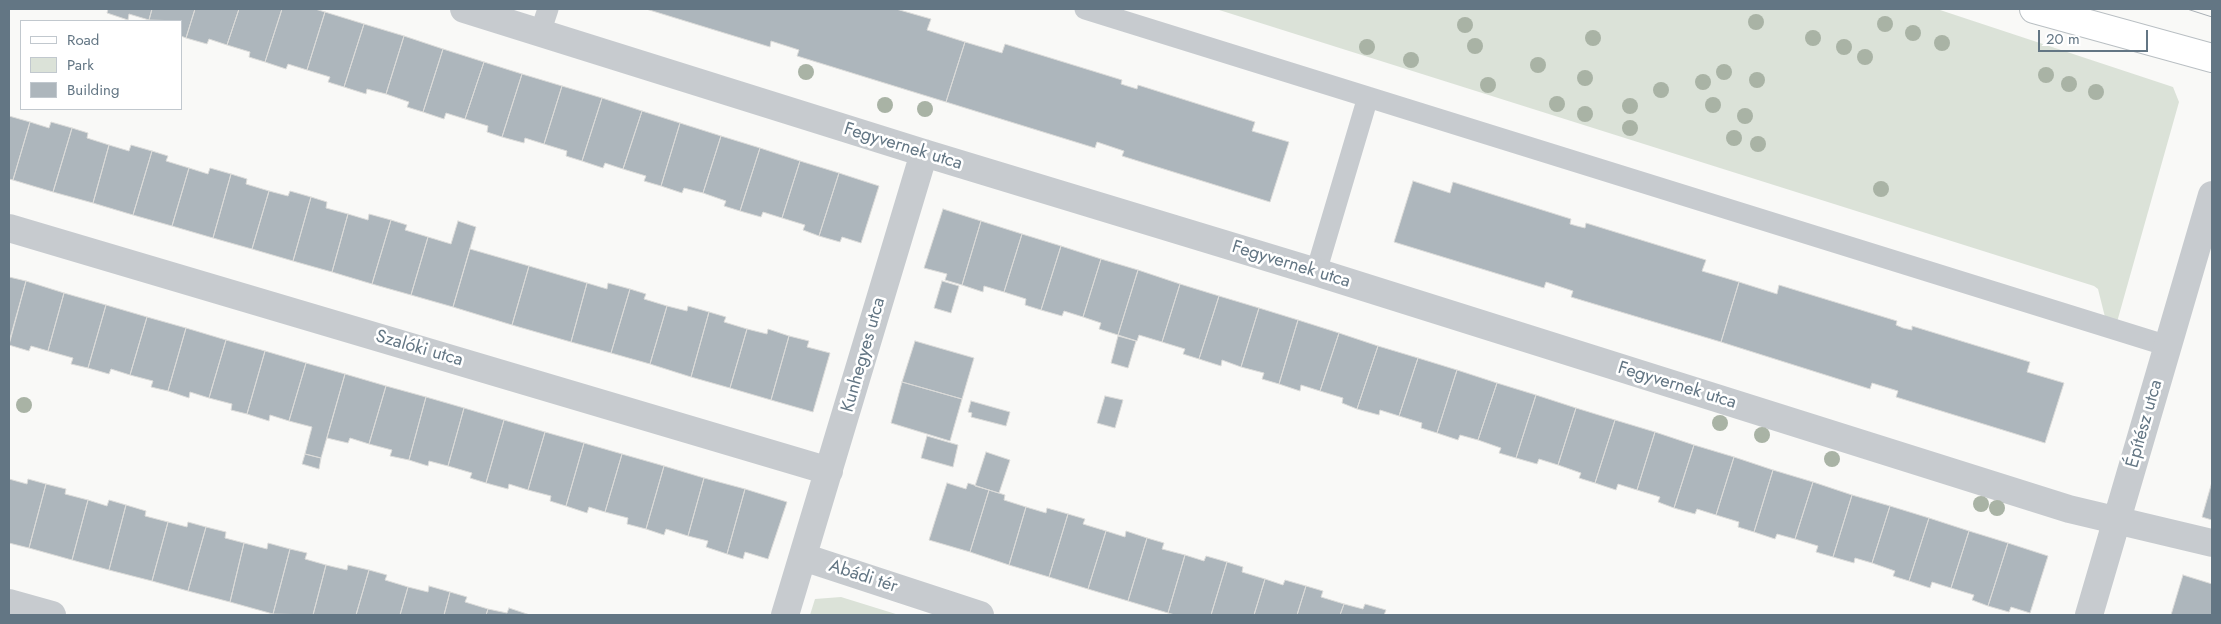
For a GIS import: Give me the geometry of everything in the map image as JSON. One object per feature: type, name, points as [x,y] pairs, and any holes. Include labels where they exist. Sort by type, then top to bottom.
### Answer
[{"type":"street","name":"Fegyvernek utca","points":[[464,9],[544,21],[924,154],[1316,272],[2063,508],[2212,542]]},
{"type":"street","points":[[2034,9],[2212,58]]},
{"type":"street","name":"Kunhegyes utca","points":[[803,557],[924,154]]},
{"type":"street","name":"Építész utca","points":[[2089,615],[2168,346],[2207,225],[2212,195]]},
{"type":"street","name":"Szalóki utca","points":[[9,228],[829,471]]},
{"type":"street","points":[[785,615],[803,557]]},
{"type":"street","name":"Abádi tér","points":[[803,557],[980,615]]},
{"type":"street","points":[[9,604],[52,615]]},
{"type":"lane","points":[[1085,9],[2168,346]]},
{"type":"lane","points":[[1316,272],[1368,97]]},
{"type":"green space","points":[[1216,9],[1937,9],[2173,87],[2179,102],[2117,322],[2105,317],[2098,289],[2094,286]]},
{"type":"green space","points":[[841,597],[899,615],[810,615],[815,599]]},
{"type":"building","points":[[108,9],[152,9],[149,20],[129,14],[128,20],[107,13]]},
{"type":"building","points":[[152,9],[195,9],[186,38],[182,36],[182,20],[149,20]]},
{"type":"building","points":[[195,9],[239,9],[227,45],[209,39],[207,44],[186,38]]},
{"type":"building","points":[[239,9],[282,9],[265,62],[249,57],[250,52],[227,45]]},
{"type":"building","points":[[282,9],[315,9],[325,12],[307,70],[288,64],[286,69],[265,62]]},
{"type":"building","points":[[646,9],[896,9],[931,19],[927,30],[965,42],[946,102],[797,56],[799,50],[771,41],[770,47]]},
{"type":"building","points":[[325,12],[364,24],[344,87],[328,82],[330,77],[307,70]]},
{"type":"building","points":[[364,24],[404,36],[386,94],[367,89],[366,94],[344,87]]},
{"type":"building","points":[[404,36],[443,49],[423,112],[407,107],[409,102],[386,94]]},
{"type":"building","points":[[965,42],[1002,53],[1005,44],[1122,80],[1121,84],[1137,89],[1138,85],[1255,122],[1252,131],[1289,142],[1270,202],[1122,156],[1124,151],[1097,142],[1095,148],[946,102]]},
{"type":"building","points":[[443,49],[484,62],[465,119],[446,113],[444,119],[423,112]]},
{"type":"building","points":[[484,62],[522,74],[502,137],[487,132],[488,126],[465,119]]},
{"type":"building","points":[[522,74],[562,86],[544,144],[525,138],[524,143],[502,137]]},
{"type":"building","points":[[562,86],[602,98],[582,161],[566,156],[567,151],[544,144]]},
{"type":"building","points":[[602,98],[642,111],[623,169],[605,163],[603,168],[582,161]]},
{"type":"building","points":[[642,111],[680,123],[661,186],[644,181],[646,176],[623,169]]},
{"type":"building","points":[[9,116],[30,122],[13,180],[9,179]]},
{"type":"building","points":[[30,122],[49,128],[51,122],[72,128],[53,192],[13,180]]},
{"type":"building","points":[[680,123],[721,136],[703,193],[684,188],[682,193],[661,186]]},
{"type":"building","points":[[72,128],[88,133],[87,138],[109,145],[93,203],[53,192]]},
{"type":"building","points":[[721,136],[760,148],[740,211],[724,206],[726,201],[703,193]]},
{"type":"building","points":[[109,145],[129,151],[131,145],[152,151],[133,215],[93,203]]},
{"type":"building","points":[[760,148],[800,161],[782,218],[763,212],[761,217],[740,211]]},
{"type":"building","points":[[152,151],[168,156],[166,161],[189,168],[172,226],[133,215]]},
{"type":"building","points":[[800,161],[839,173],[819,236],[803,230],[805,225],[782,218]]},
{"type":"building","points":[[189,168],[208,174],[210,168],[231,174],[213,238],[172,226]]},
{"type":"building","points":[[839,173],[879,186],[861,243],[842,237],[840,242],[819,236]]},
{"type":"building","points":[[231,174],[247,179],[246,184],[269,191],[252,249],[213,238]]},
{"type":"building","points":[[1413,181],[1450,193],[1453,182],[1571,219],[1570,224],[1585,228],[1586,223],[1706,260],[1702,271],[1739,282],[1721,342],[1571,297],[1573,291],[1546,282],[1544,288],[1394,242]]},
{"type":"building","points":[[269,191],[288,196],[290,191],[311,197],[293,261],[252,249]]},
{"type":"building","points":[[311,197],[327,202],[326,208],[348,214],[332,272],[293,261]]},
{"type":"building","points":[[943,209],[981,221],[962,285],[945,280],[947,274],[924,268]]},
{"type":"building","points":[[348,214],[368,220],[369,214],[391,220],[372,284],[332,272]]},
{"type":"building","points":[[391,220],[407,225],[405,230],[428,237],[411,295],[372,284]]},
{"type":"building","points":[[458,221],[476,227],[453,307],[411,295],[428,237],[451,244]]},
{"type":"building","points":[[981,221],[1022,234],[1004,292],[984,286],[983,292],[962,285]]},
{"type":"building","points":[[1022,234],[1061,246],[1041,310],[1025,305],[1026,299],[1004,292]]},
{"type":"building","points":[[1061,246],[1101,259],[1083,317],[1064,311],[1062,316],[1041,310]]},
{"type":"building","points":[[470,249],[529,266],[512,325],[453,307]]},
{"type":"building","points":[[1101,259],[1138,270],[1118,335],[1099,329],[1101,323],[1083,317]]},
{"type":"building","points":[[529,266],[587,283],[571,342],[512,325]]},
{"type":"building","points":[[1138,270],[1180,284],[1162,342],[1139,335],[1137,341],[1118,335]]},
{"type":"building","points":[[9,277],[26,281],[9,342]]},
{"type":"building","points":[[26,281],[64,293],[48,351],[31,346],[29,351],[9,345]]},
{"type":"building","points":[[942,281],[959,286],[951,313],[934,308]]},
{"type":"building","points":[[1739,282],[1777,294],[1779,285],[1897,321],[1896,325],[1903,328],[1912,330],[1912,326],[2030,362],[2027,372],[2064,383],[2045,443],[1896,397],[1898,391],[1872,383],[1870,389],[1721,342]]},
{"type":"building","points":[[587,283],[607,289],[608,283],[630,289],[611,353],[571,342]]},
{"type":"building","points":[[1180,284],[1219,296],[1199,359],[1183,354],[1185,349],[1162,342]]},
{"type":"building","points":[[630,289],[646,294],[644,299],[667,306],[650,364],[611,353]]},
{"type":"building","points":[[64,293],[106,305],[88,368],[71,364],[73,358],[48,351]]},
{"type":"building","points":[[1219,296],[1259,308],[1241,367],[1222,360],[1221,366],[1199,359]]},
{"type":"building","points":[[106,305],[147,317],[130,375],[111,369],[109,374],[88,368]]},
{"type":"building","points":[[667,306],[687,311],[688,306],[709,312],[691,377],[650,364]]},
{"type":"building","points":[[1259,308],[1298,320],[1279,384],[1262,379],[1264,373],[1241,367]]},
{"type":"building","points":[[709,312],[726,317],[724,322],[747,329],[730,388],[691,377]]},
{"type":"building","points":[[147,317],[186,328],[168,391],[151,387],[153,381],[130,375]]},
{"type":"building","points":[[1298,320],[1339,333],[1320,391],[1301,385],[1300,391],[1279,384]]},
{"type":"building","points":[[186,328],[226,340],[209,398],[190,392],[189,398],[168,391]]},
{"type":"building","points":[[747,329],[767,334],[768,329],[789,336],[771,400],[730,388]]},
{"type":"building","points":[[1339,333],[1378,346],[1357,409],[1342,403],[1343,398],[1320,391]]},
{"type":"building","points":[[789,336],[809,341],[807,347],[830,353],[813,412],[771,400]]},
{"type":"building","points":[[1118,336],[1136,341],[1128,368],[1111,363]]},
{"type":"building","points":[[226,340],[265,351],[247,414],[231,410],[232,404],[209,398]]},
{"type":"building","points":[[915,341],[974,358],[962,399],[902,382]]},
{"type":"building","points":[[1378,346],[1418,358],[1399,416],[1380,410],[1379,415],[1357,409]]},
{"type":"building","points":[[265,351],[306,363],[289,421],[270,415],[269,421],[247,414]]},
{"type":"building","points":[[1418,358],[1457,370],[1437,433],[1421,428],[1422,423],[1399,416]]},
{"type":"building","points":[[306,363],[345,374],[321,458],[305,454],[312,427],[289,421]]},
{"type":"building","points":[[1457,370],[1497,383],[1478,440],[1460,435],[1458,440],[1437,433]]},
{"type":"building","points":[[345,374],[386,386],[369,444],[350,438],[348,443],[327,438]]},
{"type":"building","points":[[902,382],[962,399],[950,441],[891,423]]},
{"type":"building","points":[[1497,383],[1536,395],[1516,458],[1499,453],[1501,448],[1478,440]]},
{"type":"building","points":[[386,386],[426,397],[409,460],[390,456],[392,450],[369,444]]},
{"type":"building","points":[[1536,395],[1576,408],[1558,465],[1539,459],[1537,464],[1516,458]]},
{"type":"building","points":[[1105,396],[1123,400],[1115,428],[1097,423]]},
{"type":"building","points":[[426,397],[464,408],[448,466],[429,461],[428,466],[409,460]]},
{"type":"building","points":[[971,401],[1010,412],[1006,426],[971,417],[972,413],[968,412]]},
{"type":"building","points":[[464,408],[504,420],[486,483],[470,478],[472,473],[448,466]]},
{"type":"building","points":[[1576,408],[1615,420],[1595,483],[1579,478],[1581,473],[1558,465]]},
{"type":"building","points":[[504,420],[545,432],[528,490],[509,484],[508,489],[486,483]]},
{"type":"building","points":[[1615,420],[1655,432],[1637,490],[1618,484],[1616,490],[1595,483]]},
{"type":"building","points":[[545,432],[584,443],[566,506],[550,501],[551,496],[528,490]]},
{"type":"building","points":[[1655,432],[1694,445],[1674,508],[1658,502],[1660,497],[1637,490]]},
{"type":"building","points":[[927,436],[958,445],[953,467],[921,458]]},
{"type":"building","points":[[584,443],[622,454],[605,512],[589,507],[587,513],[566,506]]},
{"type":"building","points":[[1694,445],[1734,457],[1716,515],[1697,509],[1695,514],[1674,508]]},
{"type":"building","points":[[986,452],[1010,460],[999,493],[975,486]]},
{"type":"building","points":[[305,454],[321,458],[319,469],[302,464]]},
{"type":"building","points":[[622,454],[664,466],[646,529],[627,524],[628,518],[605,512]]},
{"type":"building","points":[[1734,457],[1773,470],[1754,532],[1738,527],[1739,522],[1716,515]]},
{"type":"building","points":[[664,466],[704,478],[688,536],[666,529],[664,535],[646,529]]},
{"type":"building","points":[[1773,470],[1813,482],[1795,539],[1777,534],[1775,539],[1754,532]]},
{"type":"building","points":[[704,478],[745,489],[727,554],[706,547],[708,541],[688,536]]},
{"type":"building","points":[[9,479],[27,484],[28,479],[46,484],[29,548],[9,543]]},
{"type":"building","points":[[1813,482],[1852,495],[1833,557],[1816,552],[1818,546],[1795,539]]},
{"type":"building","points":[[2212,482],[2212,520],[2202,517]]},
{"type":"building","points":[[947,483],[966,489],[968,483],[989,490],[970,552],[929,540]]},
{"type":"building","points":[[46,484],[66,489],[65,494],[88,500],[72,560],[29,548]]},
{"type":"building","points":[[745,489],[787,502],[768,559],[745,552],[743,559],[727,554]]},
{"type":"building","points":[[989,490],[1005,495],[1004,500],[1026,507],[1009,565],[970,552]]},
{"type":"building","points":[[1852,495],[1890,506],[1872,563],[1855,558],[1854,563],[1833,557]]},
{"type":"building","points":[[88,500],[107,506],[109,500],[126,505],[109,570],[72,560]]},
{"type":"building","points":[[126,505],[146,511],[145,516],[168,522],[152,581],[109,570]]},
{"type":"building","points":[[1890,506],[1929,518],[1909,581],[1893,576],[1895,571],[1872,563]]},
{"type":"building","points":[[1026,507],[1046,513],[1047,508],[1068,514],[1049,577],[1009,565]]},
{"type":"building","points":[[1068,514],[1085,519],[1083,524],[1106,531],[1088,589],[1049,577]]},
{"type":"building","points":[[1929,518],[1969,531],[1951,588],[1932,582],[1930,588],[1909,581]]},
{"type":"building","points":[[168,522],[187,527],[188,522],[206,527],[188,591],[152,581]]},
{"type":"building","points":[[206,527],[226,532],[225,538],[244,543],[230,602],[188,591]]},
{"type":"building","points":[[1106,531],[1125,537],[1126,531],[1147,538],[1128,601],[1088,589]]},
{"type":"building","points":[[1969,531],[2008,543],[1988,606],[1972,600],[1974,595],[1951,588]]},
{"type":"building","points":[[1147,538],[1164,543],[1162,549],[1185,555],[1168,613],[1128,601]]},
{"type":"building","points":[[244,543],[267,549],[268,543],[290,549],[273,614],[230,602]]},
{"type":"building","points":[[2008,543],[2048,556],[2030,613],[2011,607],[2009,612],[1988,606]]},
{"type":"building","points":[[290,549],[307,553],[305,559],[326,565],[313,615],[273,614]]},
{"type":"building","points":[[1185,555],[1204,561],[1206,556],[1227,562],[1211,615],[1175,615],[1168,613]]},
{"type":"building","points":[[1227,562],[1243,567],[1242,572],[1265,579],[1254,615],[1211,615]]},
{"type":"building","points":[[326,565],[347,570],[348,565],[369,570],[356,615],[313,615]]},
{"type":"building","points":[[369,570],[387,575],[385,580],[408,587],[400,615],[356,615]]},
{"type":"building","points":[[2183,575],[2212,584],[2212,615],[2171,615]]},
{"type":"building","points":[[1265,579],[1283,585],[1285,580],[1306,586],[1297,615],[1254,615]]},
{"type":"building","points":[[429,586],[450,592],[444,615],[400,615],[408,587],[428,592]]},
{"type":"building","points":[[1306,586],[1323,591],[1321,597],[1344,604],[1340,615],[1297,615]]},
{"type":"building","points":[[450,592],[467,597],[465,602],[488,609],[486,615],[444,615]]},
{"type":"building","points":[[1344,604],[1363,609],[1365,604],[1386,610],[1384,615],[1340,615]]},
{"type":"building","points":[[509,608],[530,615],[486,615],[488,609],[507,613]]},
{"type":"tram line","points":[[2187,9],[2212,17]]}]
